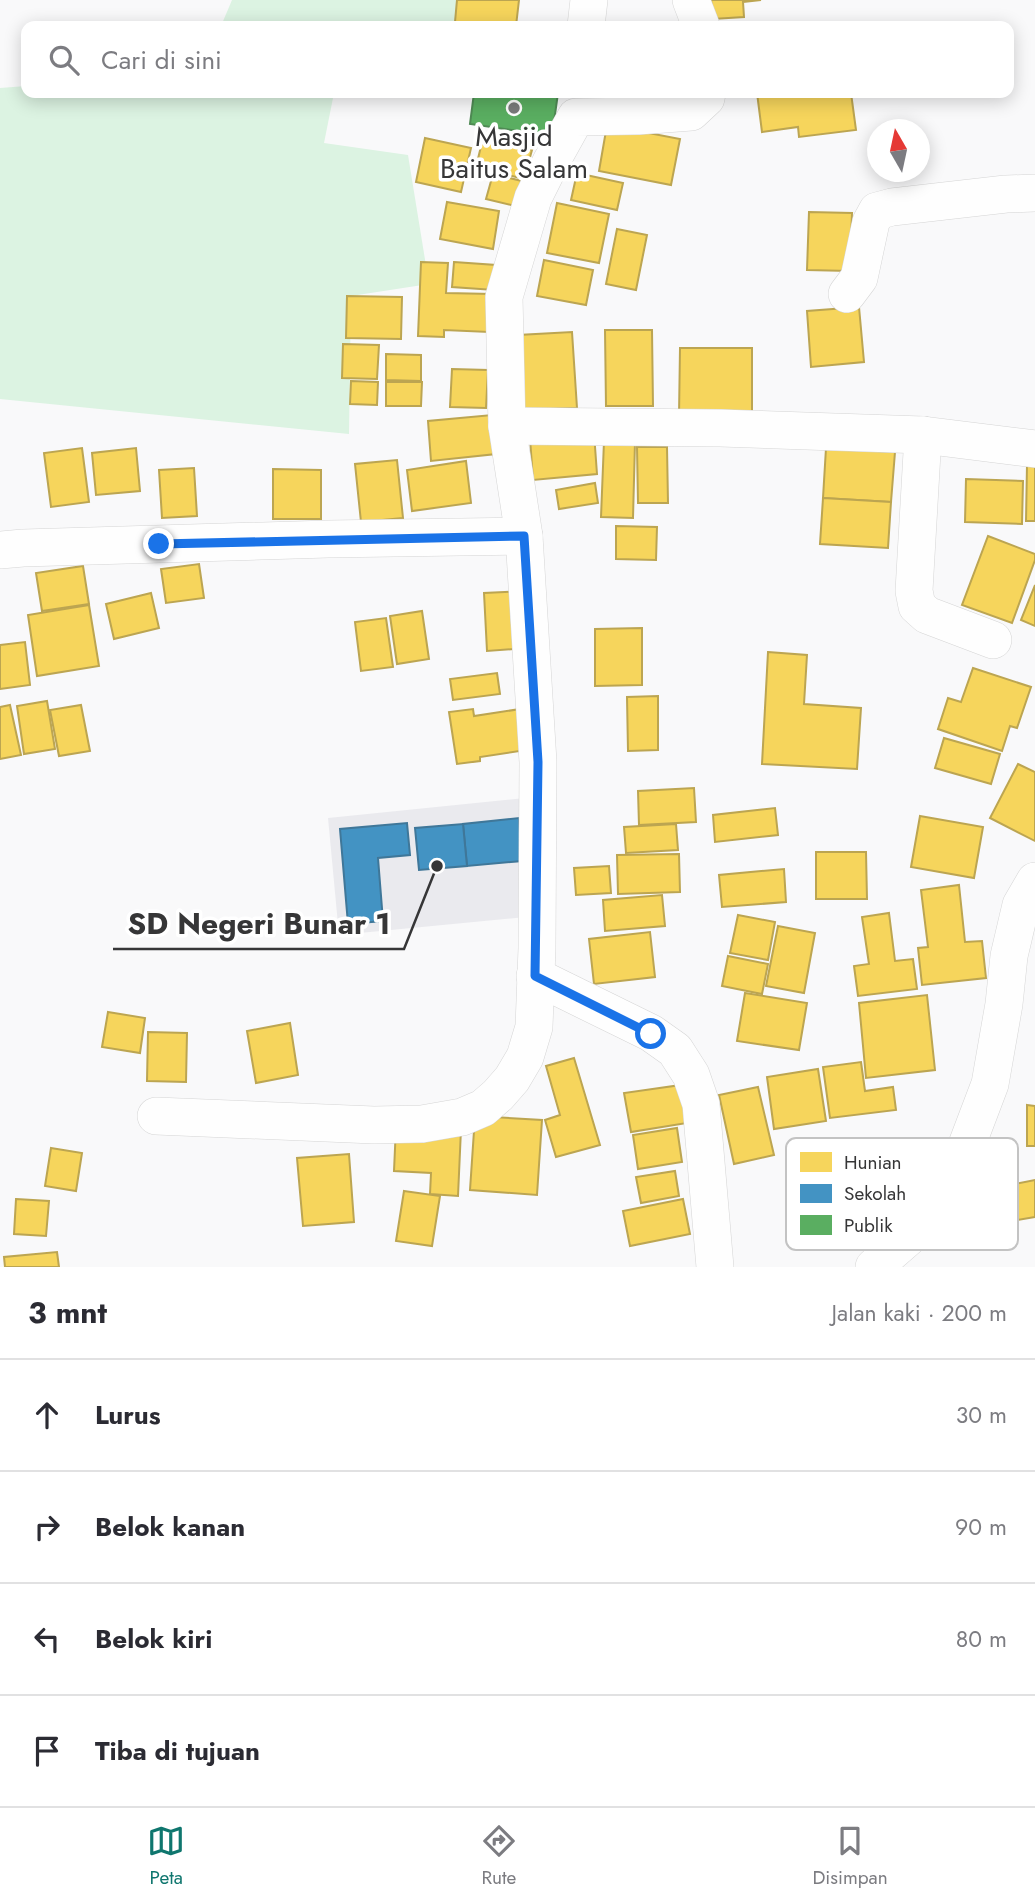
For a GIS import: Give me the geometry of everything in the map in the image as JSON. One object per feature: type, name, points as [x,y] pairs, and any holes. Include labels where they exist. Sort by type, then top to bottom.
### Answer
[{"type":"street","points":[[587,21],[589,0]]},
{"type":"street","points":[[691,0],[699,21]]},
{"type":"street","points":[[156,1116],[374,1125],[422,1124],[462,1117],[483,1108],[512,1079],[525,1057],[534,1027],[538,762],[524,536],[507,426],[504,297],[534,198],[578,105],[638,116],[691,111],[706,98]]},
{"type":"street","points":[[847,294],[859,278],[877,211],[1006,194],[1035,193]]},
{"type":"street","points":[[507,426],[720,428],[923,435],[1035,449]]},
{"type":"street","points":[[923,435],[914,592],[917,606],[926,615],[993,640]]},
{"type":"street","points":[[0,550],[328,539],[524,536]]},
{"type":"street","points":[[970,1138],[990,1084],[1004,1004],[1009,956],[1021,905],[1035,881]]},
{"type":"street","points":[[535,976],[651,1034],[675,1050],[691,1075],[701,1104],[715,1267]]},
{"type":"street","points":[[874,1267],[894,1250]]},
{"type":"shaded area","points":[[535,797],[547,915],[339,935],[328,818]]},
{"type":"green space","points":[[232,0],[474,0],[468,21],[223,21]]},
{"type":"green space","points":[[21,86],[21,98],[333,98],[324,143],[408,155],[429,284],[351,296],[349,434],[0,399],[0,88]]},
{"type":"building: Hunian","points":[[457,0],[519,0],[517,21],[455,21]]},
{"type":"building: Hunian","points":[[711,0],[761,0],[743,2],[744,17],[713,19]]},
{"type":"building: Hunian","points":[[758,98],[852,98],[856,130],[799,137],[798,127],[762,132]]},
{"type":"building: Hunian","points":[[607,125],[680,139],[671,185],[599,171]]},
{"type":"building: Hunian","points":[[425,138],[471,148],[461,192],[416,182]]},
{"type":"building: Hunian","points":[[483,138],[532,150],[524,179],[476,167]]},
{"type":"building: Hunian","points":[[577,173],[623,183],[617,210],[571,200]]},
{"type":"building: Hunian","points":[[493,174],[530,183],[524,208],[486,199]]},
{"type":"building: Hunian","points":[[447,202],[499,211],[493,249],[440,239]]},
{"type":"building: Hunian","points":[[557,203],[609,214],[599,263],[547,253]]},
{"type":"building: Hunian","points":[[809,212],[852,213],[850,271],[807,270]]},
{"type":"building: Hunian","points":[[617,229],[647,235],[636,290],[606,284]]},
{"type":"building: Hunian","points":[[544,260],[593,270],[586,305],[537,296]]},
{"type":"building: Hunian","points":[[421,262],[448,263],[446,293],[492,294],[489,332],[444,330],[444,337],[418,336]]},
{"type":"building: Hunian","points":[[454,262],[496,265],[494,290],[452,287]]},
{"type":"building: Hunian","points":[[347,296],[402,297],[401,339],[346,338]]},
{"type":"building: Hunian","points":[[859,307],[864,362],[811,367],[807,311]]},
{"type":"building: Hunian","points":[[605,330],[652,330],[653,406],[606,406]]},
{"type":"building: Hunian","points":[[572,332],[577,408],[522,410],[518,335]]},
{"type":"building: Hunian","points":[[343,344],[379,345],[377,379],[342,378]]},
{"type":"building: Hunian","points":[[680,348],[752,348],[752,416],[679,416]]},
{"type":"building: Hunian","points":[[386,354],[421,355],[421,381],[386,380]]},
{"type":"building: Hunian","points":[[452,369],[488,370],[486,408],[450,407]]},
{"type":"building: Hunian","points":[[351,381],[378,382],[377,405],[350,404]]},
{"type":"building: Hunian","points":[[386,382],[422,382],[421,406],[386,406]]},
{"type":"building: Hunian","points":[[492,415],[496,454],[431,461],[428,421]]},
{"type":"building: Hunian","points":[[594,433],[597,474],[533,480],[530,438]]},
{"type":"building: Hunian","points":[[604,441],[635,442],[633,518],[601,517]]},
{"type":"building: Hunian","points":[[637,447],[667,447],[668,503],[638,503]]},
{"type":"building: Hunian","points":[[82,448],[89,502],[51,507],[44,453]]},
{"type":"building: Hunian","points":[[136,448],[140,491],[96,495],[92,453]]},
{"type":"building: Hunian","points":[[826,448],[895,452],[891,502],[823,498]]},
{"type":"building: Hunian","points":[[397,460],[403,518],[361,522],[355,464]]},
{"type":"building: Hunian","points":[[466,461],[471,503],[412,511],[407,470]]},
{"type":"building: Hunian","points":[[1027,465],[1035,465],[1035,521],[1026,521]]},
{"type":"building: Hunian","points":[[194,468],[197,516],[162,518],[159,470]]},
{"type":"building: Hunian","points":[[273,469],[321,470],[321,519],[273,519]]},
{"type":"building: Hunian","points":[[966,479],[1023,481],[1022,524],[965,522]]},
{"type":"building: Hunian","points":[[595,483],[598,503],[559,509],[556,490]]},
{"type":"building: Hunian","points":[[823,498],[891,502],[888,548],[820,544]]},
{"type":"building: Hunian","points":[[616,526],[657,527],[656,560],[616,559]]},
{"type":"building: Hunian","points":[[988,536],[1035,554],[1012,623],[962,605]]},
{"type":"building: Hunian","points":[[199,564],[204,598],[166,603],[161,569]]},
{"type":"building: Hunian","points":[[83,566],[89,604],[42,611],[36,573]]},
{"type":"building: Hunian","points":[[1035,585],[1035,626],[1021,620]]},
{"type":"building: Hunian","points":[[522,591],[526,648],[487,651],[484,593]]},
{"type":"building: Hunian","points":[[151,593],[159,628],[114,639],[106,604]]},
{"type":"building: Hunian","points":[[89,605],[99,666],[37,676],[28,615]]},
{"type":"building: Hunian","points":[[422,611],[429,659],[397,664],[390,616]]},
{"type":"building: Hunian","points":[[386,618],[393,667],[361,671],[355,622]]},
{"type":"building: Hunian","points":[[642,628],[642,685],[595,686],[595,629]]},
{"type":"building: Hunian","points":[[25,642],[30,685],[0,689],[0,645]]},
{"type":"building: Hunian","points":[[768,652],[807,655],[804,704],[861,708],[857,769],[762,764]]},
{"type":"building: Hunian","points":[[973,668],[1031,687],[1017,728],[1010,726],[1002,751],[938,729],[948,698],[961,702]]},
{"type":"building: Hunian","points":[[497,673],[500,694],[453,700],[450,679]]},
{"type":"building: Hunian","points":[[658,696],[658,750],[628,751],[627,697]]},
{"type":"building: Hunian","points":[[47,701],[55,749],[24,754],[17,706]]},
{"type":"building: Hunian","points":[[10,705],[21,755],[0,759],[0,707]]},
{"type":"building: Hunian","points":[[81,705],[90,751],[59,756],[50,710]]},
{"type":"building: Hunian","points":[[527,708],[533,749],[480,757],[480,761],[457,764],[449,712],[473,709],[474,716]]},
{"type":"building: Hunian","points":[[944,738],[1000,754],[991,784],[935,768]]},
{"type":"building: Hunian","points":[[1018,764],[1035,772],[1035,841],[990,818]]},
{"type":"building: Hunian","points":[[694,788],[696,822],[639,825],[638,791]]},
{"type":"building: Hunian","points":[[775,808],[778,835],[715,842],[713,815]]},
{"type":"building: Hunian","points":[[920,816],[983,827],[974,878],[911,867]]},
{"type":"building: Hunian","points":[[676,824],[678,850],[626,853],[624,827]]},
{"type":"building: Hunian","points":[[816,852],[866,852],[867,899],[816,899]]},
{"type":"building: Hunian","points":[[679,854],[680,892],[618,894],[617,855]]},
{"type":"building: Hunian","points":[[609,866],[611,893],[576,895],[574,868]]},
{"type":"building: Hunian","points":[[784,869],[786,902],[722,907],[719,875]]},
{"type":"building: Hunian","points":[[959,885],[965,942],[982,941],[986,978],[922,985],[918,948],[928,947],[921,890]]},
{"type":"building: Hunian","points":[[662,895],[665,926],[605,931],[603,900]]},
{"type":"building: Hunian","points":[[889,913],[895,961],[913,959],[917,989],[858,996],[854,966],[869,964],[862,917]]},
{"type":"building: Hunian","points":[[738,915],[775,922],[768,960],[730,953]]},
{"type":"building: Hunian","points":[[778,926],[815,933],[804,993],[766,986]]},
{"type":"building: Hunian","points":[[650,932],[655,977],[594,984],[589,939]]},
{"type":"building: Hunian","points":[[728,956],[768,964],[762,994],[722,986]]},
{"type":"building: Hunian","points":[[745,993],[807,1003],[799,1050],[737,1041]]},
{"type":"building: Hunian","points":[[927,995],[935,1070],[866,1078],[859,1003]]},
{"type":"building: Hunian","points":[[108,1012],[145,1018],[140,1053],[102,1047]]},
{"type":"building: Hunian","points":[[290,1023],[298,1075],[256,1083],[247,1031]]},
{"type":"building: Hunian","points":[[148,1032],[187,1033],[186,1082],[147,1081]]},
{"type":"building: Hunian","points":[[574,1058],[600,1145],[556,1157],[545,1120],[560,1115],[546,1066]]},
{"type":"building: Hunian","points":[[861,1062],[865,1091],[893,1087],[896,1110],[830,1118],[823,1067]]},
{"type":"building: Hunian","points":[[818,1069],[826,1121],[774,1129],[767,1077]]},
{"type":"building: Hunian","points":[[681,1085],[687,1123],[631,1132],[624,1093]]},
{"type":"building: Hunian","points":[[758,1087],[774,1155],[734,1164],[719,1095]]},
{"type":"building: Hunian","points":[[1027,1105],[1035,1106],[1035,1146],[1027,1146]]},
{"type":"building: Hunian","points":[[475,1116],[542,1120],[537,1195],[470,1190]]},
{"type":"building: Hunian","points":[[396,1126],[461,1129],[458,1196],[430,1194],[431,1173],[394,1171]]},
{"type":"building: Hunian","points":[[677,1128],[682,1162],[638,1169],[633,1135]]},
{"type":"building: Hunian","points":[[51,1148],[82,1153],[76,1191],[45,1186]]},
{"type":"building: Hunian","points":[[349,1154],[354,1222],[303,1226],[297,1158]]},
{"type":"building: Hunian","points":[[675,1171],[679,1196],[641,1203],[636,1177]]},
{"type":"building: Hunian","points":[[1035,1180],[1035,1217],[1018,1220],[1018,1183]]},
{"type":"building: Hunian","points":[[404,1191],[440,1196],[432,1246],[396,1241]]},
{"type":"building: Hunian","points":[[16,1199],[49,1201],[46,1236],[14,1234]]},
{"type":"building: Hunian","points":[[683,1199],[690,1234],[630,1246],[623,1211]]},
{"type":"building: Hunian","points":[[57,1252],[59,1267],[5,1267],[4,1257]]},
{"type":"building: Sekolah","points":[[519,818],[522,861],[467,866],[463,824]]},
{"type":"building: Sekolah","points":[[407,823],[410,855],[378,858],[383,921],[348,924],[340,829]]},
{"type":"building: Sekolah","points":[[463,824],[467,866],[419,870],[415,828]]},
{"type":"building: Publik","name":"Masjid Baitus Salam","points":[[473,98],[557,98],[552,136],[470,124]]},
{"type":"place","name":"Masjid Baitus Salam","points":[[514,108]]},
{"type":"place","name":"SD Negeri Bunar 1","points":[[437,866]]},
{"type":"route","points":[[159,544],[524,536],[538,762],[535,976],[651,1034]]}]
